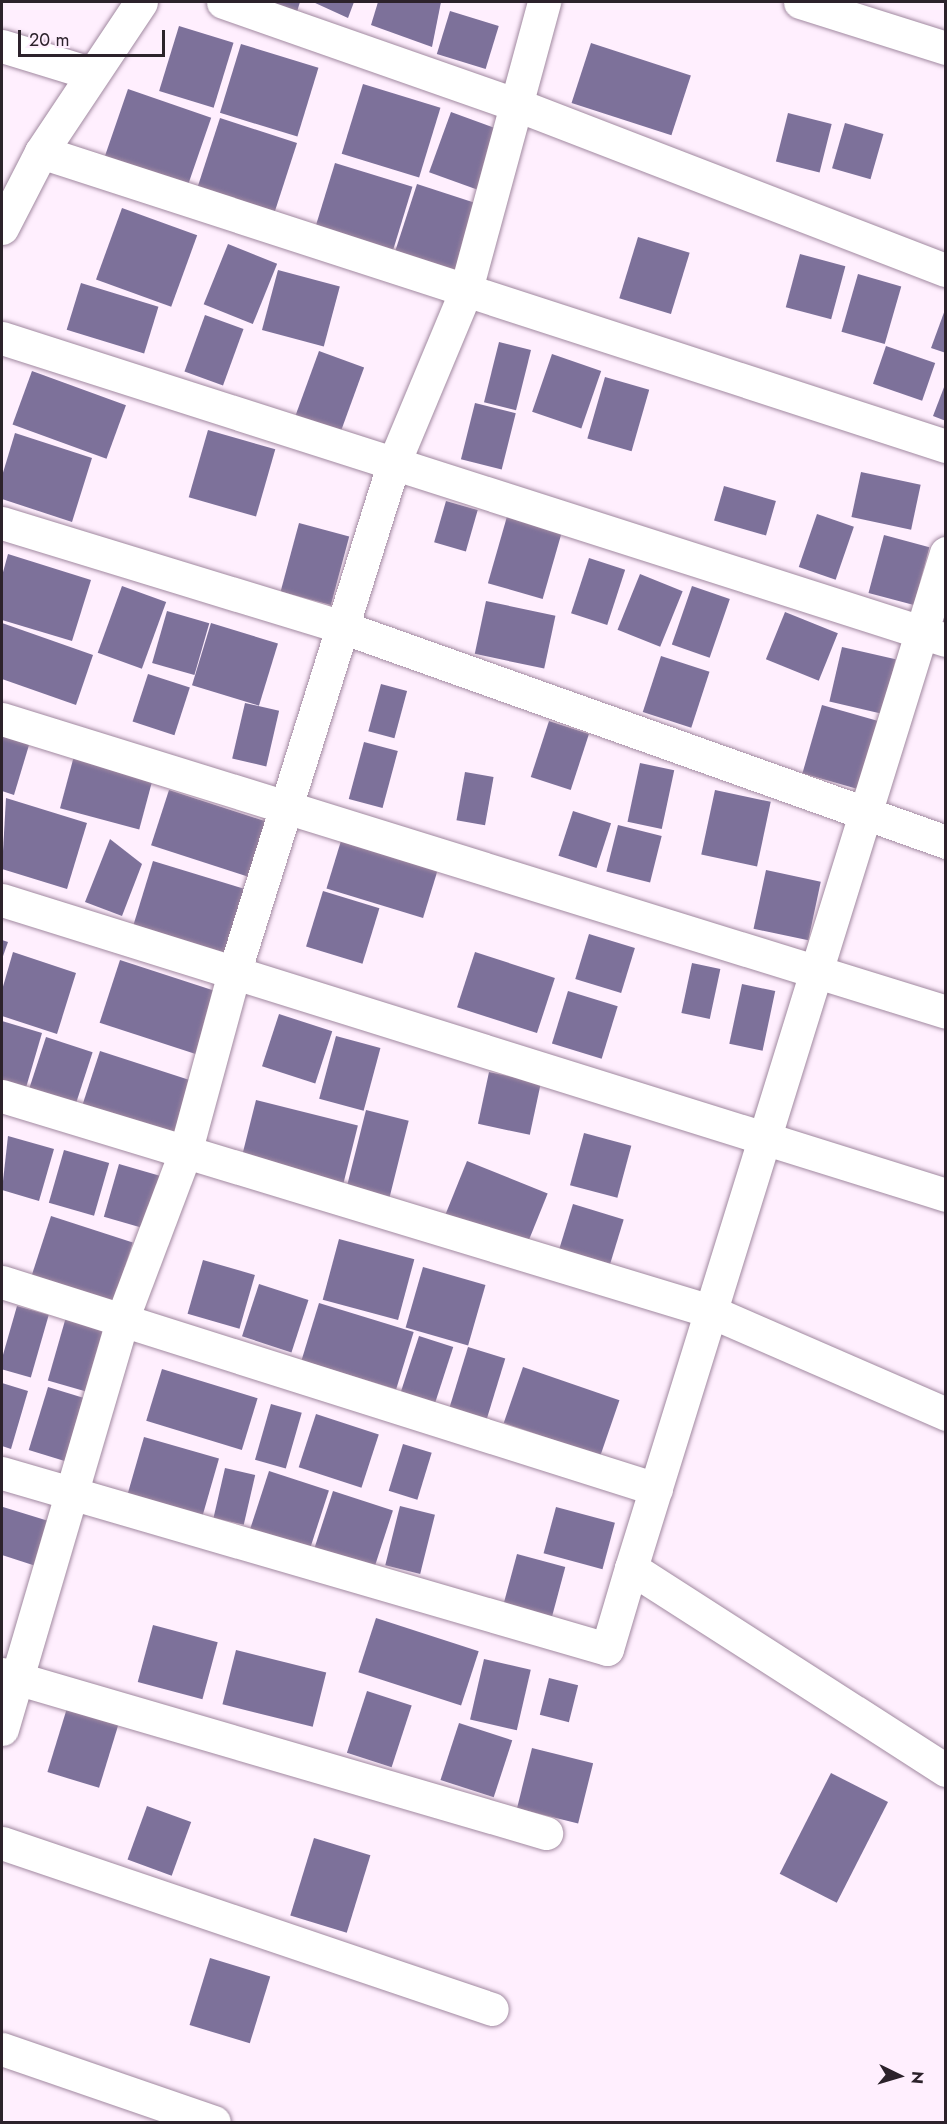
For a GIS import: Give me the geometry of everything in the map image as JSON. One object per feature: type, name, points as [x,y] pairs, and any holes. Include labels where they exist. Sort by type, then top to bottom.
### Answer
[{"type":"street","points":[[2,228],[41,152],[90,73],[141,2]]},
{"type":"street","points":[[223,2],[520,106],[945,270]]},
{"type":"street","points":[[2,1729],[10,1677],[123,1317],[185,1153],[234,973],[289,805],[393,465],[465,293],[520,106],[544,2]]},
{"type":"street","points":[[800,2],[945,48]]},
{"type":"street","points":[[2,46],[90,73]]},
{"type":"street","points":[[41,152],[465,293],[945,446]]},
{"type":"street","points":[[2,338],[393,465],[934,636]]},
{"type":"street","points":[[2,523],[342,627],[945,842]]},
{"type":"street","points":[[2,1473],[69,1495],[607,1649],[707,1310],[768,1141],[867,815],[934,636],[945,553]]},
{"type":"street","points":[[2,718],[819,970],[945,1012]]},
{"type":"street","points":[[2,900],[945,1195]]},
{"type":"street","points":[[2,1096],[707,1310],[945,1414]]},
{"type":"street","points":[[2,1282],[123,1317],[656,1489]]},
{"type":"street","points":[[631,1568],[945,1770]]},
{"type":"street","points":[[10,1677],[546,1833]]},
{"type":"street","points":[[2,1843],[492,2009]]},
{"type":"street","points":[[2,2049],[140,2110],[214,2122]]},
{"type":"building","points":[[253,2],[300,2],[296,15]]},
{"type":"building","points":[[313,2],[354,2],[348,18]]},
{"type":"building","points":[[378,2],[441,2],[432,47],[371,25]]},
{"type":"building","points":[[450,11],[499,26],[486,69],[437,54]]},
{"type":"building","points":[[179,26],[234,43],[214,108],[159,91]]},
{"type":"building","points":[[591,43],[691,75],[671,135],[572,103]]},
{"type":"building","points":[[241,44],[318,68],[297,137],[220,113]]},
{"type":"building","points":[[363,84],[440,108],[419,177],[342,154]]},
{"type":"building","points":[[128,89],[211,118],[187,188],[104,159]]},
{"type":"building","points":[[451,112],[506,132],[485,192],[429,172]]},
{"type":"building","points":[[788,113],[832,124],[820,172],[776,162]]},
{"type":"building","points":[[220,118],[297,143],[274,213],[197,188]]},
{"type":"building","points":[[845,123],[883,134],[870,179],[832,168]]},
{"type":"building","points":[[335,163],[412,187],[391,257],[313,234]]},
{"type":"building","points":[[417,184],[477,203],[451,282],[391,263]]},
{"type":"building","points":[[122,208],[197,235],[171,307],[96,279]]},
{"type":"building","points":[[638,237],[690,253],[671,314],[619,298]]},
{"type":"building","points":[[228,244],[277,264],[253,324],[204,304]]},
{"type":"building","points":[[800,254],[845,266],[831,319],[786,307]]},
{"type":"building","points":[[278,270],[340,287],[324,346],[262,330]]},
{"type":"building","points":[[858,274],[901,286],[885,344],[841,332]]},
{"type":"building","points":[[81,283],[158,307],[144,354],[67,330]]},
{"type":"building","points":[[946,307],[946,353],[931,348]]},
{"type":"building","points":[[205,315],[244,329],[223,385],[184,371]]},
{"type":"building","points":[[499,342],[531,350],[516,410],[484,402]]},
{"type":"building","points":[[886,346],[935,363],[922,401],[873,384]]},
{"type":"building","points":[[319,351],[364,367],[339,437],[294,421]]},
{"type":"building","points":[[552,354],[601,371],[581,429],[532,412]]},
{"type":"building","points":[[32,371],[126,405],[106,459],[13,425]]},
{"type":"building","points":[[605,377],[649,390],[632,451],[587,439]]},
{"type":"building","points":[[946,382],[946,421],[933,416]]},
{"type":"building","points":[[475,403],[516,413],[502,469],[461,459]]},
{"type":"building","points":[[208,430],[275,449],[256,517],[189,497]]},
{"type":"building","points":[[15,433],[92,458],[72,522],[2,499],[2,476]]},
{"type":"building","points":[[861,472],[921,485],[911,530],[851,517]]},
{"type":"building","points":[[724,486],[776,501],[766,535],[714,521]]},
{"type":"building","points":[[446,501],[478,510],[466,551],[434,542]]},
{"type":"building","points":[[508,513],[563,529],[543,599],[488,583]]},
{"type":"building","points":[[817,514],[854,527],[836,580],[799,567]]},
{"type":"building","points":[[299,523],[349,536],[331,605],[281,592]]},
{"type":"building","points":[[884,535],[929,547],[914,605],[868,593]]},
{"type":"building","points":[[8,554],[91,580],[72,641],[2,620],[2,576]]},
{"type":"building","points":[[589,558],[625,570],[607,625],[571,613]]},
{"type":"building","points":[[640,574],[683,591],[660,647],[618,630]]},
{"type":"building","points":[[122,586],[166,602],[142,669],[98,653]]},
{"type":"building","points":[[692,586],[730,599],[710,658],[672,645]]},
{"type":"building","points":[[486,601],[555,616],[544,669],[475,654]]},
{"type":"building","points":[[167,611],[209,623],[194,675],[152,663]]},
{"type":"building","points":[[785,612],[838,633],[819,681],[766,659]]},
{"type":"building","points":[[2,623],[93,655],[76,705],[2,679]]},
{"type":"building","points":[[211,623],[278,643],[259,706],[192,685]]},
{"type":"building","points":[[842,647],[896,659],[883,714],[829,702]]},
{"type":"building","points":[[661,656],[710,672],[691,728],[643,712]]},
{"type":"building","points":[[148,674],[190,688],[174,735],[133,722]]},
{"type":"building","points":[[381,684],[407,691],[394,738],[368,731]]},
{"type":"building","points":[[245,703],[279,711],[266,766],[232,759]]},
{"type":"building","points":[[822,705],[882,722],[862,790],[802,773]]},
{"type":"building","points":[[549,721],[589,734],[571,790],[531,777]]},
{"type":"building","points":[[2,725],[32,735],[14,795],[2,791]]},
{"type":"building","points":[[364,742],[398,751],[383,808],[349,799]]},
{"type":"building","points":[[74,756],[153,777],[139,829],[60,808]]},
{"type":"building","points":[[640,763],[674,770],[662,829],[628,822]]},
{"type":"building","points":[[465,772],[494,777],[485,825],[456,820]]},
{"type":"building","points":[[169,790],[267,822],[249,877],[151,845]]},
{"type":"building","points":[[715,790],[771,802],[757,866],[701,855]]},
{"type":"building","points":[[6,798],[87,823],[67,889],[2,869]]},
{"type":"building","points":[[573,811],[611,823],[597,868],[558,856]]},
{"type":"building","points":[[618,825],[662,836],[650,882],[606,872]]},
{"type":"building","points":[[344,831],[441,861],[423,918],[326,888]]},
{"type":"building","points":[[110,839],[142,864],[122,916],[85,902]]},
{"type":"building","points":[[153,861],[245,889],[225,954],[133,926]]},
{"type":"building","points":[[766,870],[821,882],[808,940],[754,929]]},
{"type":"building","points":[[323,891],[379,908],[362,964],[306,946]]},
{"type":"building","points":[[589,934],[635,948],[621,993],[575,979]]},
{"type":"building","points":[[2,940],[8,942],[2,959]]},
{"type":"building","points":[[13,952],[76,973],[57,1034],[2,1016],[2,990]]},
{"type":"building","points":[[475,952],[555,978],[537,1033],[457,1007]]},
{"type":"building","points":[[120,960],[224,994],[203,1056],[100,1023]]},
{"type":"building","points":[[692,963],[720,969],[710,1019],[681,1013]]},
{"type":"building","points":[[742,984],[775,991],[763,1051],[729,1044]]},
{"type":"building","points":[[568,991],[618,1006],[602,1059],[552,1044]]},
{"type":"building","points":[[279,1014],[332,1031],[315,1084],[262,1066]]},
{"type":"building","points":[[2,1021],[42,1033],[25,1091],[2,1084]]},
{"type":"building","points":[[336,1036],[380,1048],[364,1111],[319,1099]]},
{"type":"building","points":[[46,1037],[93,1052],[76,1103],[29,1088]]},
{"type":"building","points":[[100,1051],[198,1083],[179,1140],[81,1108]]},
{"type":"building","points":[[489,1072],[541,1083],[530,1135],[478,1124]]},
{"type":"building","points":[[256,1100],[358,1125],[342,1188],[241,1162]]},
{"type":"building","points":[[366,1110],[409,1121],[389,1199],[346,1189]]},
{"type":"building","points":[[584,1133],[631,1146],[617,1198],[570,1185]]},
{"type":"building","points":[[8,1136],[54,1149],[39,1201],[2,1190]]},
{"type":"building","points":[[64,1150],[109,1163],[94,1216],[49,1203]]},
{"type":"building","points":[[467,1161],[548,1194],[525,1249],[445,1217]]},
{"type":"building","points":[[119,1164],[162,1176],[147,1229],[104,1217]]},
{"type":"building","points":[[573,1204],[624,1219],[610,1265],[559,1250]]},
{"type":"building","points":[[51,1216],[133,1243],[113,1302],[32,1276]]},
{"type":"building","points":[[339,1239],[414,1259],[398,1320],[323,1300]]},
{"type":"building","points":[[203,1260],[255,1275],[239,1329],[188,1314]]},
{"type":"building","points":[[423,1267],[485,1285],[468,1345],[406,1328]]},
{"type":"building","points":[[259,1284],[308,1300],[291,1352],[242,1336]]},
{"type":"building","points":[[319,1303],[414,1332],[396,1389],[301,1360]]},
{"type":"building","points":[[17,1306],[49,1315],[31,1378],[2,1369],[2,1358]]},
{"type":"building","points":[[66,1317],[111,1330],[93,1393],[48,1380]]},
{"type":"building","points":[[419,1336],[453,1347],[434,1406],[400,1395]]},
{"type":"building","points":[[468,1347],[505,1358],[486,1421],[449,1409]]},
{"type":"building","points":[[523,1367],[619,1400],[600,1456],[504,1423]]},
{"type":"building","points":[[162,1369],[258,1398],[242,1450],[146,1421]]},
{"type":"building","points":[[2,1383],[28,1391],[11,1449],[2,1446]]},
{"type":"building","points":[[48,1387],[87,1399],[68,1462],[29,1450]]},
{"type":"building","points":[[271,1404],[302,1413],[286,1469],[255,1460]]},
{"type":"building","points":[[316,1414],[379,1434],[361,1488],[299,1467]]},
{"type":"building","points":[[144,1437],[219,1458],[202,1519],[127,1498]]},
{"type":"building","points":[[403,1444],[432,1453],[417,1500],[389,1491]]},
{"type":"building","points":[[225,1468],[255,1475],[244,1525],[214,1518]]},
{"type":"building","points":[[269,1471],[329,1490],[310,1548],[250,1529]]},
{"type":"building","points":[[333,1491],[393,1510],[374,1568],[314,1549]]},
{"type":"building","points":[[400,1506],[435,1515],[420,1574],[385,1565]]},
{"type":"building","points":[[3,1507],[55,1523],[42,1568],[2,1555]]},
{"type":"building","points":[[556,1507],[615,1523],[602,1569],[544,1553]]},
{"type":"building","points":[[517,1554],[565,1567],[551,1622],[502,1609]]},
{"type":"building","points":[[376,1618],[479,1651],[461,1706],[358,1672]]},
{"type":"building","points":[[153,1625],[218,1642],[202,1699],[138,1682]]},
{"type":"building","points":[[236,1650],[326,1672],[313,1727],[222,1704]]},
{"type":"building","points":[[484,1659],[531,1670],[517,1730],[470,1719]]},
{"type":"building","points":[[549,1678],[578,1685],[569,1722],[540,1715]]},
{"type":"building","points":[[367,1691],[412,1706],[392,1767],[347,1753]]},
{"type":"building","points":[[67,1708],[119,1724],[99,1788],[47,1772]]},
{"type":"building","points":[[459,1723],[512,1740],[494,1797],[440,1780]]},
{"type":"building","points":[[532,1748],[593,1763],[578,1823],[517,1808]]},
{"type":"building","points":[[831,1773],[888,1802],[837,1903],[780,1874]]},
{"type":"building","points":[[147,1806],[191,1822],[172,1876],[128,1860]]},
{"type":"building","points":[[314,1838],[370,1855],[347,1933],[290,1915]]},
{"type":"building","points":[[210,1958],[270,1976],[250,2043],[190,2025]]}]
